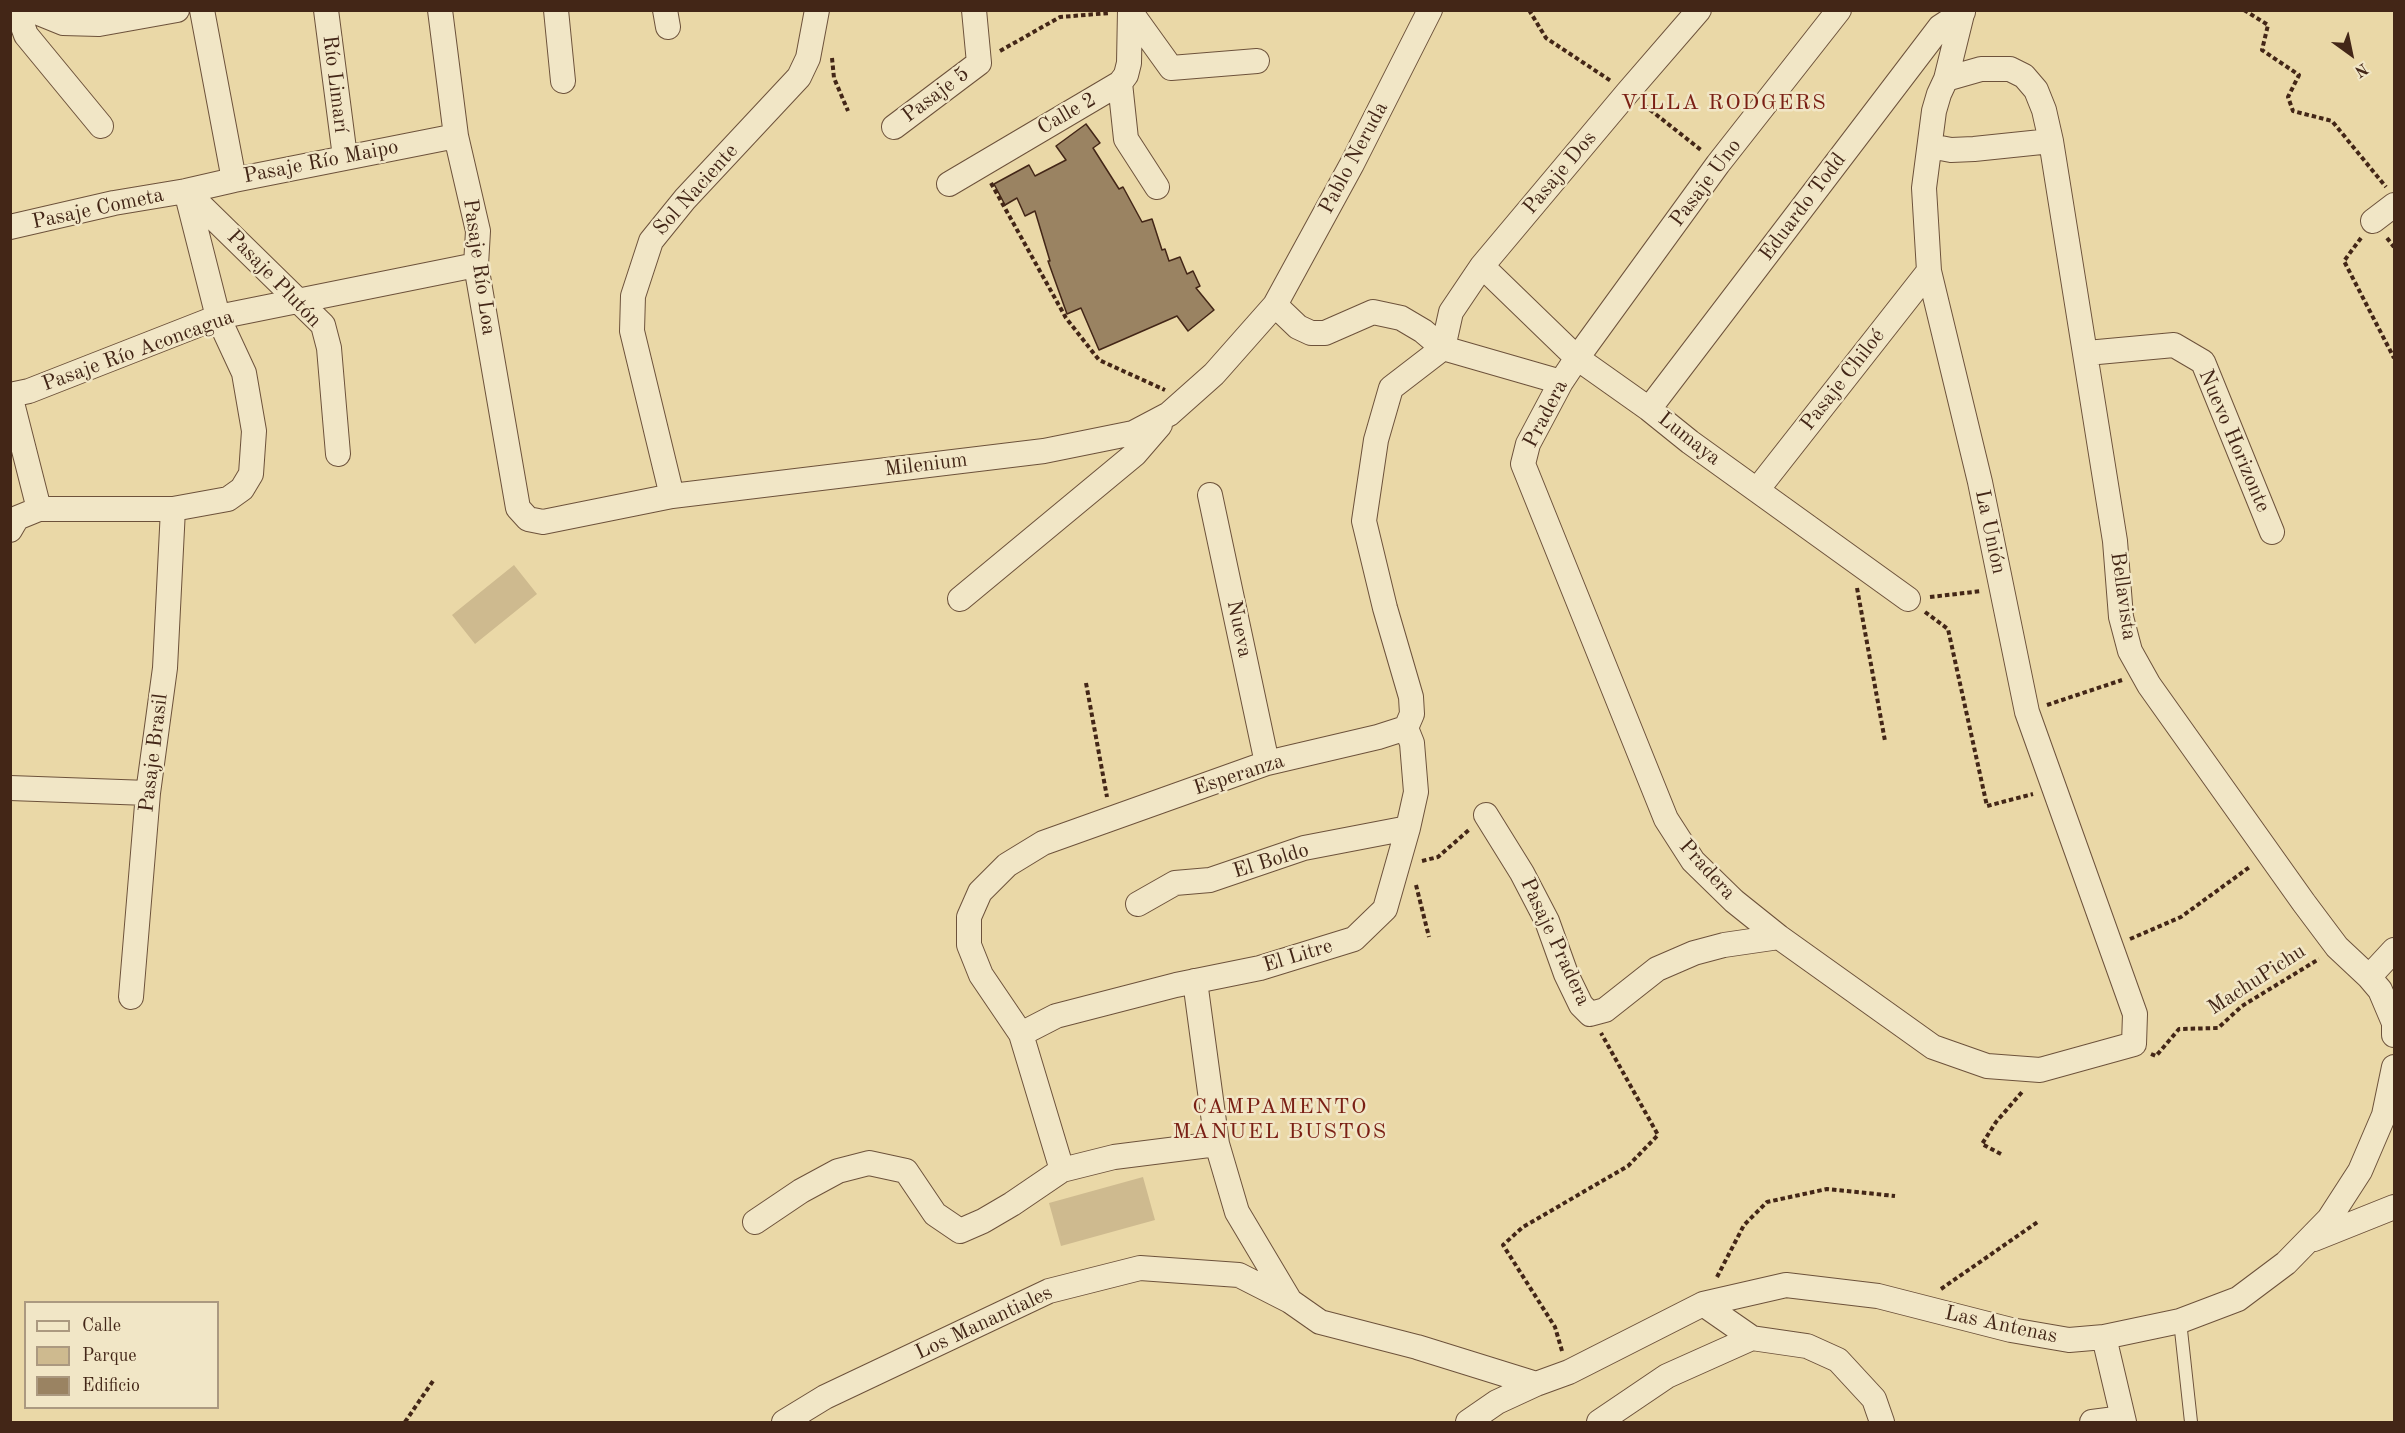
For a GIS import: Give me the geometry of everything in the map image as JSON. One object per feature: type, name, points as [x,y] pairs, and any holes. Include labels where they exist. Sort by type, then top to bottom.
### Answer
[{"type":"street","points":[[17,10],[26,35],[101,126]]},
{"type":"street","points":[[31,10],[63,23],[99,24],[177,10]]},
{"type":"street","points":[[202,10],[234,180]]},
{"type":"street","name":"Río Limarí","points":[[326,10],[345,157]]},
{"type":"street","name":"Pasaje Río Loa","points":[[440,10],[456,136],[478,231],[476,266],[518,508],[528,519]]},
{"type":"street","points":[[555,10],[563,81]]},
{"type":"street","name":"Sol Naciente","points":[[672,496],[632,332],[633,296],[651,241],[685,199],[799,77],[808,58],[817,10]]},
{"type":"street","points":[[974,10],[979,63]]},
{"type":"street","name":"Pablo Neruda","points":[[1275,305],[1352,164],[1430,10]]},
{"type":"street","name":"Pasaje Dos","points":[[1443,348],[1452,312],[1482,266],[1699,10]]},
{"type":"street","name":"Pasaje Uno","points":[[1577,358],[1718,164],[1839,10]]},
{"type":"street","points":[[1130,11],[1171,68],[1257,61]]},
{"type":"street","name":"Calle 2","points":[[949,184],[1120,83],[1126,75],[1129,63],[1130,11]]},
{"type":"street","name":"La Unión","points":[[1963,11],[1946,79],[1938,94],[1934,111],[1924,188],[1929,271],[1980,482],[2027,712],[2135,1014],[2134,1044]]},
{"type":"street","name":"Eduardo Todd","points":[[1649,409],[1940,27],[1963,11]]},
{"type":"street","name":"Pasaje 5","points":[[894,127],[979,63]]},
{"type":"street","name":"Bellavista","points":[[1946,79],[1981,69],[2010,69],[2024,76],[2036,90],[2044,110],[2086,353],[2115,541],[2121,617],[2130,651],[2269,854],[2337,947],[2369,977]]},
{"type":"street","points":[[1120,83],[1126,139],[1157,187]]},
{"type":"street","name":"Pasaje Río Maipo","points":[[186,191],[456,136]]},
{"type":"street","points":[[1930,146],[1951,150],[2051,141]]},
{"type":"street","points":[[10,530],[17,518],[39,509],[173,509],[228,499],[242,489],[251,474],[254,431],[244,373],[218,317],[186,191]]},
{"type":"street","name":"Pasaje Cometa","points":[[10,227],[114,203],[186,191]]},
{"type":"street","name":"Pasaje Plutón","points":[[186,191],[323,325],[330,348],[338,454]]},
{"type":"street","points":[[2373,221],[2391,197]]},
{"type":"street","name":"Pasaje Río Aconcagua","points":[[10,395],[29,391],[218,317],[476,266]]},
{"type":"street","name":"Lumaya","points":[[1482,266],[1577,358],[1908,599]]},
{"type":"street","name":"Pasaje Chiloé","points":[[1757,490],[1929,271]]},
{"type":"street","points":[[1275,305],[1298,327],[1311,333],[1325,333],[1373,312],[1401,318],[1423,331],[1443,348],[1561,382]]},
{"type":"street","name":"Milenium","points":[[528,519],[543,522],[672,496],[1044,451],[1133,433],[1177,406],[1214,374],[1275,305]]},
{"type":"street","name":"Nuevo Horizonte","points":[[2086,353],[2174,345],[2203,362],[2272,532]]},
{"type":"street","points":[[1406,728],[1412,714],[1411,697],[1385,608],[1364,521],[1376,440],[1391,388],[1443,348]]},
{"type":"street","name":"Pradera","points":[[1577,358],[1561,382],[1528,444],[1523,464],[1534,497],[1666,819],[1693,861],[1734,901],[1779,937],[1933,1047],[1987,1066],[2040,1070],[2134,1044]]},
{"type":"street","points":[[10,395],[39,509]]},
{"type":"street","points":[[960,599],[1135,454],[1177,406]]},
{"type":"street","name":"Nueva","points":[[1210,495],[1267,763]]},
{"type":"street","name":"Pasaje Brasil","points":[[131,997],[148,793],[165,668],[173,509]]},
{"type":"street","name":"Esperanza","points":[[1062,1170],[1021,1034],[981,975],[969,945],[969,917],[980,892],[1007,865],[1043,843],[1267,763],[1378,737],[1406,728]]},
{"type":"street","name":"El Litre","points":[[1021,1034],[1056,1016],[1195,981],[1260,968],[1354,939],[1385,909],[1408,828],[1416,792],[1412,743],[1406,728]]},
{"type":"street","points":[[10,788],[148,793]]},
{"type":"street","name":"Pasaje Pradera","points":[[1486,815],[1522,873],[1546,921],[1566,974],[1581,1005],[1590,1014],[1605,1010],[1657,969],[1694,953],[1724,945],[1779,937]]},
{"type":"street","name":"El Boldo","points":[[1138,903],[1175,883],[1210,880],[1304,849],[1408,828]]},
{"type":"street","points":[[2394,950],[2369,977],[2380,990],[2394,1023],[2394,1035]]},
{"type":"street","points":[[1195,981],[1217,1144],[1237,1212],[1290,1301]]},
{"type":"street","name":"Las Antenas","points":[[1457,1422],[1536,1384],[1569,1372],[1703,1304],[1786,1285],[1878,1296],[2011,1330],[2069,1340],[2104,1337],[2180,1321],[2238,1299],[2286,1263],[2329,1219],[2361,1171],[2384,1115],[2394,1067]]},
{"type":"street","points":[[756,1222],[801,1191],[838,1171],[869,1163],[906,1171],[935,1214],[960,1231],[1012,1204],[1062,1170],[1114,1157],[1217,1144]]},
{"type":"street","points":[[2307,1242],[2394,1207]]},
{"type":"street","name":"Los Manantiales","points":[[784,1422],[825,1397],[1049,1291],[1140,1268],[1239,1275],[1290,1301],[1320,1322],[1417,1347],[1536,1384]]},
{"type":"street","points":[[1703,1304],[1752,1338],[1807,1346],[1838,1360],[1874,1399],[1882,1422]]},
{"type":"street","points":[[2092,1422],[2123,1420],[2104,1337]]},
{"type":"street","points":[[1599,1422],[1667,1376],[1752,1338]]},
{"type":"street","name":"Las Antenas","points":[[1468,1422],[1497,1402]]},
{"type":"lane","points":[[2180,1321],[2191,1422]]},
{"type":"path","points":[[1529,10],[1546,38],[1628,92],[1718,164]]},
{"type":"path","points":[[2244,10],[2268,26],[2262,50],[2299,75],[2288,96],[2293,111],[2332,121],[2391,197]]},
{"type":"path","points":[[979,63],[1060,17],[1130,11]]},
{"type":"path","points":[[832,56],[834,78],[848,111]]},
{"type":"path","points":[[980,164],[1066,318],[1099,360],[1177,406]]},
{"type":"path","points":[[2373,221],[2344,261],[2394,358]]},
{"type":"path","points":[[1851,558],[1885,741]]},
{"type":"path","points":[[1908,599],[2002,589]]},
{"type":"path","points":[[1908,599],[1948,629],[1987,806],[2055,789]]},
{"type":"path","points":[[2027,712],[2143,673]]},
{"type":"path","points":[[1086,683],[1111,819]]},
{"type":"path","points":[[1420,862],[1438,857],[1486,815]]},
{"type":"path","points":[[2112,947],[2181,917],[2269,854]]},
{"type":"path","name":"MachuPichu","points":[[2134,1044],[2156,1056],[2179,1029],[2218,1028],[2242,1006],[2337,947]]},
{"type":"path","points":[[1569,1372],[1555,1327],[1503,1245],[1523,1227],[1628,1166],[1658,1135],[1590,1014]]},
{"type":"path","points":[[2001,1154],[1982,1144],[1996,1122],[2040,1070]]},
{"type":"path","points":[[1703,1304],[1744,1225],[1767,1202],[1827,1189],[1895,1196]]},
{"type":"path","points":[[1917,1306],[2039,1221]]},
{"type":"path","points":[[405,1422],[433,1381]]},
{"type":"green space","points":[[514,565],[537,594],[475,644],[452,615]]},
{"type":"green space","points":[[1143,1177],[1155,1220],[1061,1246],[1049,1203]]},
{"type":"building","points":[[1086,124],[1100,143],[1093,148],[1119,189],[1123,187],[1142,222],[1152,219],[1162,250],[1165,249],[1169,261],[1180,257],[1187,274],[1193,271],[1200,286],[1196,288],[1214,310],[1188,331],[1177,316],[1099,350],[1081,308],[1067,314],[1048,261],[1050,261],[1035,211],[1025,216],[1017,198],[1005,205],[994,184],[1029,165],[1035,176],[1066,160],[1056,146]]},
{"type":"district","name":"VILLA RODGERS","points":[[1724,103]]},
{"type":"district","name":"CAMPAMENTO MANUEL BUSTOS","points":[[1280,1120]]}]
